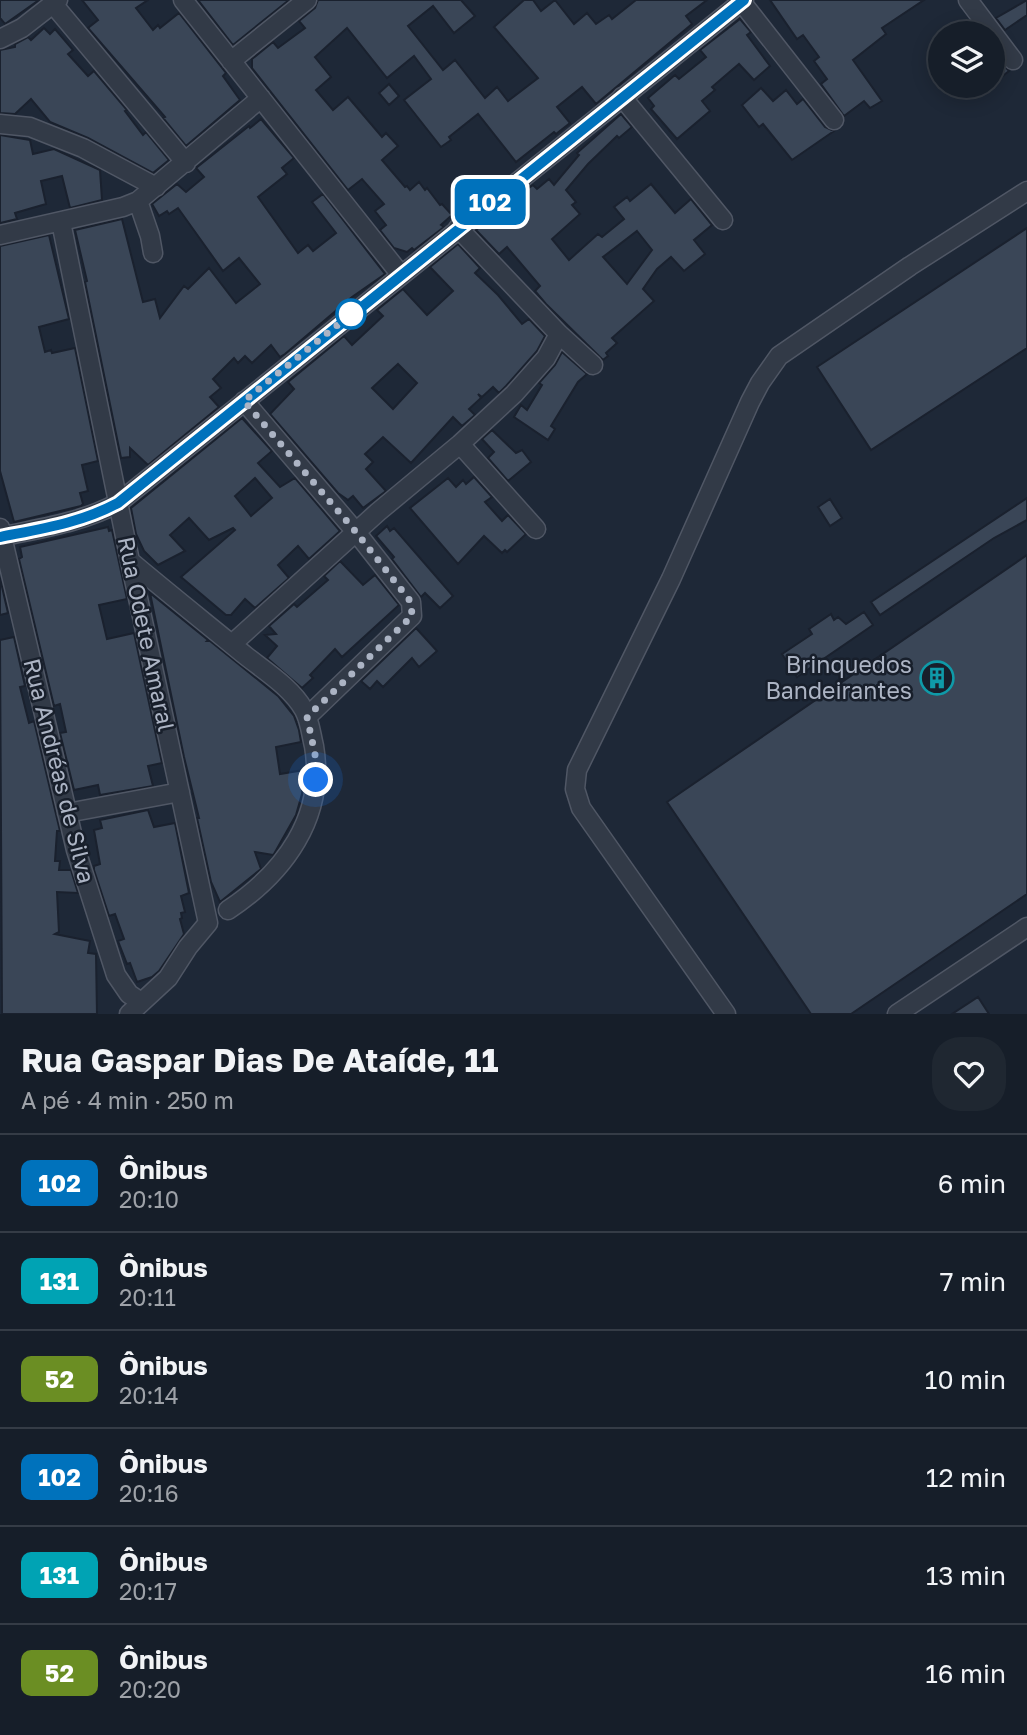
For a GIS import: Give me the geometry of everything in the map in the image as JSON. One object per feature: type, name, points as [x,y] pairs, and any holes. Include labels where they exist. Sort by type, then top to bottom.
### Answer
[{"type":"street","points":[[183,0],[401,275]]},
{"type":"street","points":[[231,61],[307,0]]},
{"type":"street","points":[[968,0],[1013,60]]},
{"type":"street","points":[[1,534],[80,520],[118,503],[742,1],[834,120]]},
{"type":"street","points":[[1,39],[22,28],[55,2],[186,163]]},
{"type":"street","points":[[622,97],[723,220]]},
{"type":"street","points":[[0,235],[123,207],[138,201],[261,98]]},
{"type":"street","points":[[0,124],[30,127],[83,148],[156,187]]},
{"type":"street","points":[[726,1014],[581,808],[575,789],[579,763],[671,579],[750,402],[779,356],[910,266],[1027,191]]},
{"type":"street","points":[[138,201],[153,253]]},
{"type":"street","name":"Rua Odete Amaral","points":[[61,222],[208,923],[168,978],[139,1010]]},
{"type":"street","points":[[458,228],[559,334],[593,365]]},
{"type":"street","points":[[232,644],[514,394],[546,358],[559,334]]},
{"type":"street","points":[[244,401],[356,532],[411,602],[412,616],[307,717]]},
{"type":"street","points":[[460,444],[536,529]]},
{"type":"street","name":"Rua Andréas de Silva","points":[[1,534],[67,813],[116,975],[139,1010]]},
{"type":"street","points":[[130,561],[297,701],[307,717],[315,754],[316,780],[308,819],[295,847],[276,870],[245,899],[228,910]]},
{"type":"street","points":[[67,813],[180,792]]},
{"type":"street","points":[[897,1014],[1027,927]]},
{"type":"building","points":[[0,0],[39,0],[5,24],[0,18]]},
{"type":"building","points":[[82,0],[148,0],[136,8],[153,30],[158,25],[160,28],[179,13],[226,73],[223,76],[240,100],[186,146],[163,118],[165,117],[88,28],[98,20]]},
{"type":"building","points":[[198,0],[289,0],[233,45]]},
{"type":"building","points":[[318,0],[461,0],[475,16],[454,33],[433,6],[408,26],[443,70],[455,60],[485,98],[497,87],[508,101],[538,78],[494,27],[524,0],[533,0],[541,11],[555,0],[574,24],[587,13],[596,24],[609,15],[612,19],[636,0],[707,0],[686,16],[692,24],[596,104],[582,87],[557,107],[570,123],[516,162],[478,114],[449,137],[451,140],[441,147],[404,100],[431,79],[414,56],[387,78],[347,28],[315,57],[331,77],[316,90],[333,110],[348,97],[382,137],[386,133],[398,146],[382,160],[405,187],[410,190],[419,182],[452,215],[441,225],[444,227],[414,250],[412,248],[407,252],[394,248],[380,230],[386,225],[375,211],[384,204],[362,179],[348,190],[252,68],[252,59],[273,42],[278,48],[305,28],[299,21],[315,8]]},
{"type":"building","points":[[770,0],[924,0],[882,28],[886,34],[853,60],[882,101],[870,108],[864,101],[844,116],[821,84],[827,79],[814,61],[819,57],[803,35],[797,39]]},
{"type":"building","points":[[1027,0],[1027,15],[1005,30],[1005,21],[998,21],[996,18]]},
{"type":"building","points":[[740,19],[751,32],[747,35],[770,66],[754,80],[739,64],[712,87],[715,90],[702,101],[710,111],[677,139],[651,109],[654,106],[648,98],[675,75],[679,79],[706,57],[700,50]]},
{"type":"building","points":[[44,28],[50,34],[55,29],[73,50],[68,54],[88,76],[94,71],[127,110],[125,111],[143,135],[146,132],[169,160],[153,173],[88,138],[50,122],[31,99],[15,114],[0,113],[0,50],[15,47],[15,44],[28,37],[31,40]]},
{"type":"building","points":[[389,84],[399,96],[389,105],[379,93]]},
{"type":"building","points":[[761,88],[773,101],[786,90],[797,104],[803,99],[825,127],[834,131],[792,160],[763,124],[759,127],[742,105]]},
{"type":"building","points":[[621,114],[632,127],[619,138],[617,136],[566,190],[576,202],[572,205],[580,214],[552,239],[569,260],[598,234],[602,237],[624,219],[614,207],[627,197],[630,201],[651,184],[675,213],[691,199],[712,225],[694,240],[705,254],[684,271],[671,257],[657,269],[643,289],[654,301],[612,338],[617,343],[606,353],[608,356],[603,360],[546,304],[535,291],[540,286],[507,247],[499,254],[476,230],[503,208],[505,211],[533,185],[537,189],[549,179],[554,185],[579,155],[577,153]],"holes":[[[637,231],[652,250],[627,284],[603,257]]]},
{"type":"building","points":[[261,119],[294,158],[282,168],[287,174],[258,197],[298,253],[308,245],[313,251],[336,233],[312,202],[323,194],[385,274],[352,297],[280,357],[271,345],[252,363],[245,356],[238,363],[234,358],[213,379],[221,388],[210,397],[219,407],[148,465],[130,448],[130,457],[121,458],[75,230],[122,219],[143,302],[155,299],[160,318],[184,286],[188,289],[209,268],[236,303],[260,284],[239,258],[223,271],[178,208],[159,216],[152,204],[177,184],[186,192],[204,177],[196,168]]},
{"type":"building","points":[[0,135],[30,140],[33,154],[54,149],[100,170],[102,200],[70,208],[62,176],[41,181],[46,204],[15,213],[17,219],[0,223]]},
{"type":"building","points":[[1027,228],[1027,348],[871,450],[817,367]]},
{"type":"building","points":[[49,235],[69,319],[39,327],[45,352],[75,348],[98,461],[82,465],[88,491],[80,493],[83,504],[81,506],[14,522],[0,471],[0,246]]},
{"type":"building","points":[[458,244],[480,268],[475,273],[522,324],[529,319],[545,336],[537,351],[499,393],[493,387],[482,397],[478,394],[481,398],[469,409],[475,415],[462,426],[453,417],[411,463],[383,437],[365,454],[373,462],[366,469],[386,491],[363,508],[353,496],[348,500],[338,493],[270,414],[294,389],[288,382],[344,336],[352,345],[383,316],[377,310],[403,289],[427,315],[453,291],[430,267]],"holes":[[[398,364],[417,383],[393,409],[372,388]]]},
{"type":"building","points":[[562,352],[587,374],[578,382],[551,426],[555,429],[548,440],[514,417],[521,405],[527,410],[542,385],[539,383],[555,365]]},
{"type":"building","points":[[242,418],[272,451],[258,463],[280,487],[295,478],[340,531],[309,559],[298,546],[278,565],[289,578],[255,608],[245,599],[231,615],[226,615],[181,577],[235,530],[233,528],[209,540],[189,518],[170,535],[185,551],[158,565],[144,551],[136,534],[131,508]],"holes":[[[255,478],[272,498],[251,516],[235,496]]]},
{"type":"building","points":[[492,430],[516,453],[522,450],[531,462],[508,481],[488,458],[494,452],[482,439]]},
{"type":"building","points":[[474,477],[492,497],[485,502],[502,521],[508,515],[526,534],[507,552],[505,550],[502,553],[484,536],[458,564],[410,508],[448,478],[456,487],[463,480],[466,484]]},
{"type":"building","points":[[1027,498],[1027,520],[994,538],[880,615],[871,602]]},
{"type":"building","points":[[830,499],[842,518],[830,526],[818,507]]},
{"type":"building","points":[[387,526],[390,531],[394,528],[453,596],[440,608],[425,593],[421,597],[376,536]]},
{"type":"building","points":[[108,527],[109,531],[112,530],[127,599],[99,605],[107,639],[134,633],[162,763],[148,766],[153,786],[100,795],[98,785],[74,790],[60,733],[66,732],[60,704],[54,706],[19,559],[22,557],[20,547]]},
{"type":"building","name":"Brinquedos Bandeirantes","points":[[1027,555],[1027,894],[851,1014],[811,1014],[667,802]]},
{"type":"building","points":[[340,561],[363,585],[375,575],[399,605],[342,657],[335,649],[310,675],[313,678],[302,688],[267,658],[277,646],[265,635],[276,634],[269,626],[294,604],[297,607],[328,580],[324,576]]},
{"type":"building","points":[[0,578],[8,613],[0,615]]},
{"type":"building","points":[[150,593],[278,696],[294,716],[299,730],[301,742],[276,747],[280,774],[304,770],[302,794],[296,815],[273,855],[255,852],[261,869],[220,902],[211,882]]},
{"type":"building","points":[[864,612],[873,625],[797,677],[782,654],[812,634],[809,629],[831,614],[834,620],[838,617],[846,624]]},
{"type":"building","points":[[416,628],[437,651],[419,667],[412,658],[383,687],[377,681],[370,689],[361,681]]},
{"type":"building","points":[[14,637],[25,686],[20,687],[29,723],[34,721],[60,831],[57,831],[55,861],[60,861],[59,870],[71,870],[78,893],[57,892],[59,932],[55,934],[90,941],[88,953],[96,954],[97,1014],[2,1014],[0,640]]},
{"type":"building","points":[[148,810],[154,827],[175,823],[189,893],[181,896],[185,912],[181,913],[180,919],[184,934],[159,971],[152,977],[137,982],[118,941],[124,939],[115,914],[109,916],[94,870],[94,866],[100,864],[94,830],[102,828],[100,820]]},
{"type":"building","points":[[978,997],[989,1014],[952,1014]]},
{"type":"bus line","name":"102","points":[[0,537],[80,520],[118,503],[744,0]]},
{"type":"place","name":"Brinquedos Bandeirantes","points":[[937,678]]},
{"type":"route","points":[[316,780],[315,754],[307,717],[412,616],[414,610],[411,602],[356,532],[244,401],[351,314]]}]
